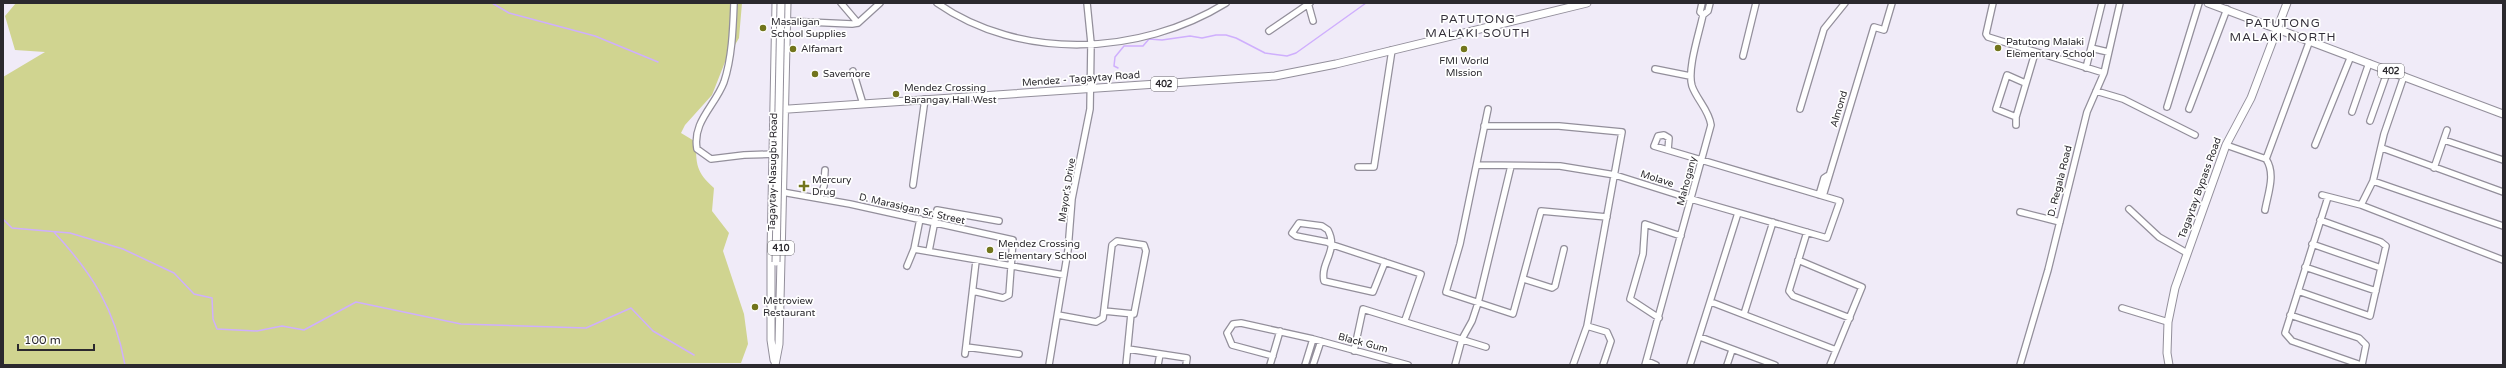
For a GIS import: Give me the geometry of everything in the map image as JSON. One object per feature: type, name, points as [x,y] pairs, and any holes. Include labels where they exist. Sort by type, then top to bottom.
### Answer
[{"type":"main road","name":"Tagaytay-Nasugbu Road","points":[[775,365],[771,340],[776,3]]},
{"type":"main road","name":"Tagaytay-Nasugbu Road","points":[[775,365],[781,3]]},
{"type":"main road","name":"Tagaytay-Nasugbu Road","points":[[775,365],[779,344],[782,154],[787,3]]},
{"type":"main road","name":"Mendez - Tagaytay Road","points":[[784,110],[925,99],[1275,76],[1309,70],[1572,5],[1587,3]]},
{"type":"main road","name":"402","points":[[2208,3],[2225,7],[2503,114]]},
{"type":"main road","name":"Tagaytay Bypass Road","points":[[2169,365],[2167,353],[2168,322],[2172,298],[2226,145],[2250,98],[2287,3]]},
{"type":"main road","name":"402","points":[[774,110],[784,110]]},
{"type":"street","points":[[734,3],[731,40],[724,82],[716,99],[696,129],[697,149],[711,159],[744,155],[782,154]]},
{"type":"street","points":[[841,3],[858,22]]},
{"type":"street","points":[[786,21],[845,25],[858,22],[880,3]]},
{"type":"street","points":[[936,3],[970,23],[1016,39],[1057,45],[1091,43],[1138,37],[1169,29],[1196,19],[1226,3]]},
{"type":"street","name":"Mayor's Drive","points":[[1049,365],[1064,275],[1072,199],[1090,110],[1092,89],[1091,43],[1087,3]]},
{"type":"street","points":[[1269,31],[1309,3],[1313,21]]},
{"type":"street","points":[[1655,69],[1690,76],[1702,15],[1700,12],[1702,3]]},
{"type":"street","points":[[1702,15],[1708,11],[1710,3]]},
{"type":"street","points":[[1743,56],[1756,3]]},
{"type":"street","points":[[1800,109],[1824,29],[1845,3]]},
{"type":"street","name":"Almond","points":[[1821,195],[1824,178],[1827,176],[1874,27],[1884,30],[1892,3]]},
{"type":"street","points":[[1994,3],[1986,34],[1988,37],[2104,73]]},
{"type":"street","points":[[2086,68],[2102,3]]},
{"type":"street","name":"D. Regala Road","points":[[2020,365],[2060,222],[2087,112],[2104,73],[2120,3]]},
{"type":"street","points":[[2167,107],[2199,3]]},
{"type":"street","points":[[2189,109],[2225,7]]},
{"type":"street","points":[[2266,159],[2310,40]]},
{"type":"street","points":[[2091,48],[2108,52]]},
{"type":"street","points":[[1358,168],[1374,167],[1392,50]]},
{"type":"street","points":[[2016,125],[2016,117],[2025,83],[2036,53]]},
{"type":"street","points":[[2315,145],[2351,56]]},
{"type":"street","points":[[2352,112],[2369,62]]},
{"type":"street","points":[[2370,121],[2388,70]]},
{"type":"street","points":[[853,71],[863,104]]},
{"type":"street","points":[[2016,117],[1996,109],[2007,75],[2025,83]]},
{"type":"street","name":"Mahogany","points":[[1646,363],[1711,125],[1710,117],[1692,86],[1690,76]]},
{"type":"street","points":[[2361,205],[2373,181],[2382,148],[2384,134],[2404,76]]},
{"type":"street","points":[[2096,91],[2123,100],[2195,135]]},
{"type":"street","points":[[913,185],[925,99]]},
{"type":"street","points":[[1488,108],[1460,244],[1446,292],[1512,314],[1524,279],[1541,211],[1607,217]]},
{"type":"street","points":[[1484,126],[1559,126],[1622,132],[1587,326],[1573,365]]},
{"type":"street","points":[[2434,168],[2447,130]]},
{"type":"street","points":[[2444,140],[2503,160]]},
{"type":"street","points":[[2226,145],[2266,159],[2270,165],[2271,180],[2265,210]]},
{"type":"street","points":[[2382,148],[2503,192]]},
{"type":"street","points":[[1668,150],[1821,195]]},
{"type":"street","name":"Molave","points":[[1476,165],[1560,166],[1615,175],[1738,213],[1827,238],[1840,201],[1821,195]]},
{"type":"street","points":[[1455,365],[1462,339],[1472,321],[1478,303],[1511,166]]},
{"type":"street","points":[[820,198],[824,186],[825,170]]},
{"type":"street","points":[[2373,181],[2503,226]]},
{"type":"street","name":"D. Marasigan Sr. Street","points":[[782,192],[820,198],[1013,240],[1010,266]]},
{"type":"street","points":[[2322,195],[2361,205],[2503,260]]},
{"type":"street","points":[[2290,315],[2359,338],[2366,345],[2362,365],[2292,341],[2284,333],[2328,197]]},
{"type":"street","points":[[2130,209],[2158,237],[2187,253]]},
{"type":"street","points":[[929,251],[937,210],[999,221]]},
{"type":"street","points":[[2020,212],[2060,222]]},
{"type":"street","points":[[1690,365],[1738,213]]},
{"type":"street","points":[[907,266],[914,249],[920,219]]},
{"type":"street","points":[[2298,291],[2370,316],[2386,246],[2381,242],[2320,220]]},
{"type":"street","points":[[1744,314],[1773,222]]},
{"type":"street","points":[[1385,262],[1373,292],[1324,281],[1323,275],[1333,245],[1328,230],[1322,226],[1299,223],[1294,228],[1292,233],[1296,236],[1333,245],[1385,262],[1421,274],[1405,320]]},
{"type":"street","points":[[1659,318],[1630,299],[1643,254],[1645,224],[1681,236]]},
{"type":"street","points":[[1807,232],[1789,291],[1793,296],[1850,318]]},
{"type":"street","points":[[1058,315],[1096,322],[1103,318],[1112,245],[1117,241],[1144,245],[1146,251],[1134,314],[1131,314],[1126,365]]},
{"type":"street","points":[[2312,244],[2381,268]]},
{"type":"street","points":[[914,249],[976,261],[1064,275]]},
{"type":"street","points":[[1524,279],[1552,288],[1555,286],[1564,249]]},
{"type":"street","points":[[1798,260],[1862,287],[1830,365]]},
{"type":"street","points":[[965,354],[976,261]]},
{"type":"street","points":[[973,291],[1007,297],[1009,295],[1010,266]]},
{"type":"street","points":[[2305,267],[2376,291]]},
{"type":"street","points":[[1711,302],[1836,350]]},
{"type":"street","points":[[2122,308],[2168,322]]},
{"type":"street","points":[[1354,350],[1363,309],[1405,320],[1486,347]]},
{"type":"street","points":[[1104,311],[1131,314]]},
{"type":"street","name":"Black Gum","points":[[1273,356],[1232,345],[1227,333],[1233,324],[1241,323],[1321,341],[1408,365]]},
{"type":"street","points":[[1587,326],[1607,332],[1611,341],[1603,365]]},
{"type":"street","points":[[1270,365],[1280,331]]},
{"type":"street","points":[[1700,337],[1776,365]]},
{"type":"street","points":[[1305,365],[1313,339]]},
{"type":"street","points":[[1313,365],[1321,341]]},
{"type":"street","points":[[966,346],[1019,354]]},
{"type":"street","points":[[1128,349],[1187,358],[1186,365]]},
{"type":"street","points":[[1727,365],[1732,350]]},
{"type":"street","points":[[1158,365],[1160,354]]},
{"type":"street","points":[[1646,363],[1656,365]]},
{"type":"green space","points":[[16,3],[742,3],[739,38],[725,62],[712,95],[685,125],[681,133],[696,142],[698,167],[700,172],[714,188],[712,211],[729,233],[723,251],[744,314],[748,344],[741,363],[3,365],[3,77],[45,52],[15,50],[5,16]]},
{"type":"waterway","points":[[492,3],[509,13],[595,36],[658,62]]},
{"type":"waterway","points":[[1118,68],[1114,66],[1115,57],[1124,46],[1143,46],[1149,39],[1162,40],[1190,36],[1202,38],[1216,35],[1226,35],[1236,38],[1265,53],[1287,56],[1296,53],[1366,3]]},
{"type":"waterway","points":[[3,219],[12,228],[70,233],[123,249],[174,273],[194,294],[212,298],[213,319],[217,329],[257,331],[282,326],[304,330],[356,302],[461,324],[586,328],[631,308],[653,331],[694,355]]},
{"type":"waterway","points":[[54,232],[80,262],[100,293],[115,326],[125,365]]},
{"type":"place","name":"Masaligan School Supplies","points":[[763,28]]},
{"type":"place","name":"Patutong Malaki Elementary School","points":[[1998,48]]},
{"type":"place","name":"Alfamart","points":[[793,49]]},
{"type":"place","name":"FMI World MIssion","points":[[1464,49]]},
{"type":"place","name":"Savemore","points":[[815,74]]},
{"type":"place","name":"Mendez Crossing Barangay Hall West","points":[[896,94]]},
{"type":"place","name":"Mercury Drug","points":[[804,186]]},
{"type":"place","name":"Mendez Crossing Elementary School","points":[[990,250]]},
{"type":"place","name":"Metroview Restaurant","points":[[755,307]]},
{"type":"district","name":"PATUTONG MALAKI SOUTH","points":[[1478,26]]},
{"type":"district","name":"PATUTONG MALAKI NORTH","points":[[2283,30]]}]
